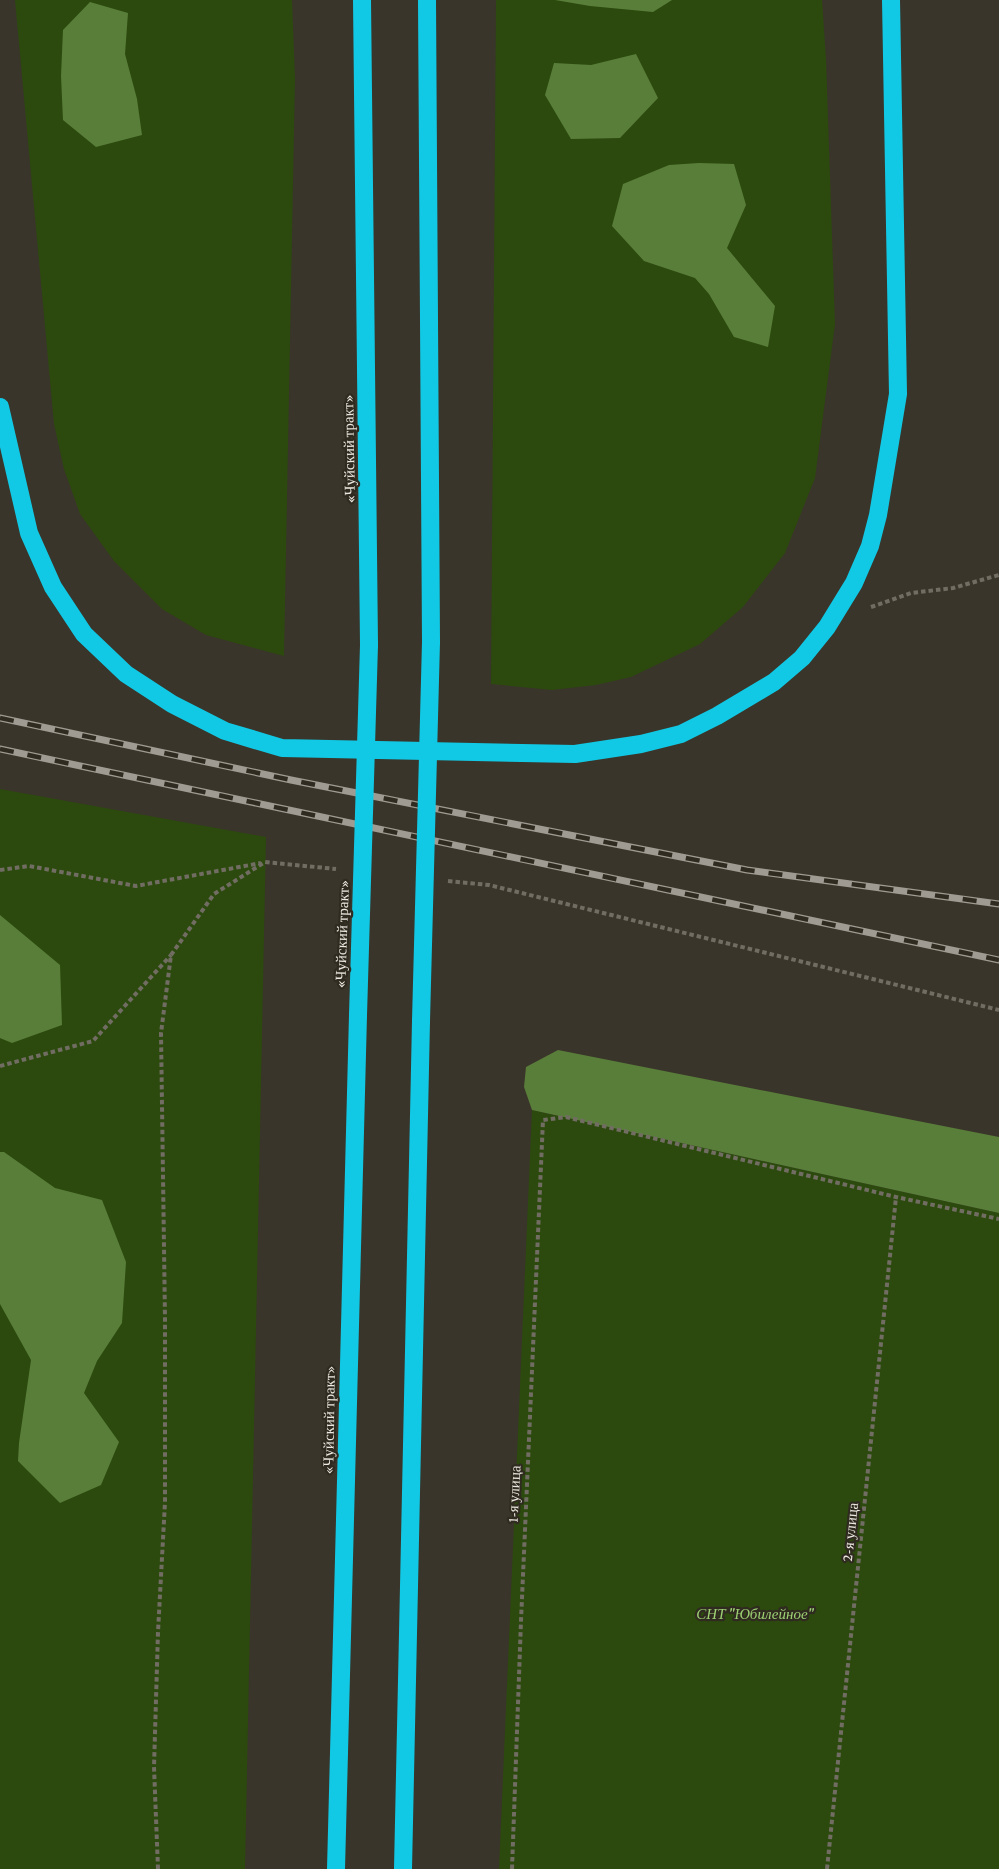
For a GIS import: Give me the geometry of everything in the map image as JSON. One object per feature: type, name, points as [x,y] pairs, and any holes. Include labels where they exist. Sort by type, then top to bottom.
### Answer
[{"type":"highway","name":"«Чуйский тракт»","points":[[336,1869],[369,645],[362,0]]},
{"type":"highway","points":[[403,1869],[431,642],[427,0]]},
{"type":"highway","points":[[0,407],[29,533],[53,587],[84,633],[126,674],[172,704],[225,731],[282,748],[575,754],[641,744],[681,734],[717,716],[774,682],[802,658],[835,615],[854,582],[870,546],[878,515],[898,394],[891,0]]},
{"type":"path","points":[[835,615],[912,593],[953,588],[999,575]]},
{"type":"path","points":[[0,870],[29,866],[136,886],[265,862]]},
{"type":"path","points":[[0,1066],[93,1041],[171,955]]},
{"type":"path","name":"1-я улица","points":[[512,1869],[543,1120],[566,1117],[896,1197]]},
{"type":"path","points":[[896,1197],[999,1219]]},
{"type":"path","name":"2-я улица","points":[[827,1869],[896,1197]]},
{"type":"green space","points":[[15,0],[292,0],[295,78],[284,656],[206,635],[162,609],[114,561],[80,514],[64,469],[54,424]]},
{"type":"green space","points":[[496,0],[822,0],[835,324],[815,478],[785,553],[743,607],[700,644],[631,677],[596,685],[552,690],[491,684]]},
{"type":"green space","points":[[555,0],[672,0],[653,12]]},
{"type":"green space","points":[[90,2],[128,13],[125,54],[137,99],[142,135],[96,147],[63,120],[61,76],[63,30]]},
{"type":"green space","points":[[636,54],[658,98],[620,138],[571,139],[545,95],[554,63],[591,65]]},
{"type":"green space","points":[[734,164],[746,205],[727,248],[775,306],[768,347],[734,337],[709,294],[695,278],[644,261],[612,226],[623,184],[669,165]]},
{"type":"green space","points":[[0,789],[266,837],[245,1869],[0,1869]]},
{"type":"green space","points":[[0,915],[60,965],[62,1025],[12,1043],[0,1038]]},
{"type":"green space","points":[[558,1050],[999,1137],[999,1213],[532,1110],[524,1087],[526,1067]]},
{"type":"green space","name":"СНТ \"Юбилейное\"","points":[[532,1110],[999,1213],[999,1869],[499,1869]]},
{"type":"green space","points":[[0,1152],[4,1152],[55,1188],[102,1200],[126,1262],[122,1323],[97,1361],[84,1393],[119,1442],[101,1485],[60,1503],[18,1461],[31,1360],[0,1304]]},
{"type":"railway","points":[[0,718],[291,780],[747,870],[999,904]]},
{"type":"railway","points":[[0,749],[999,960]]}]
